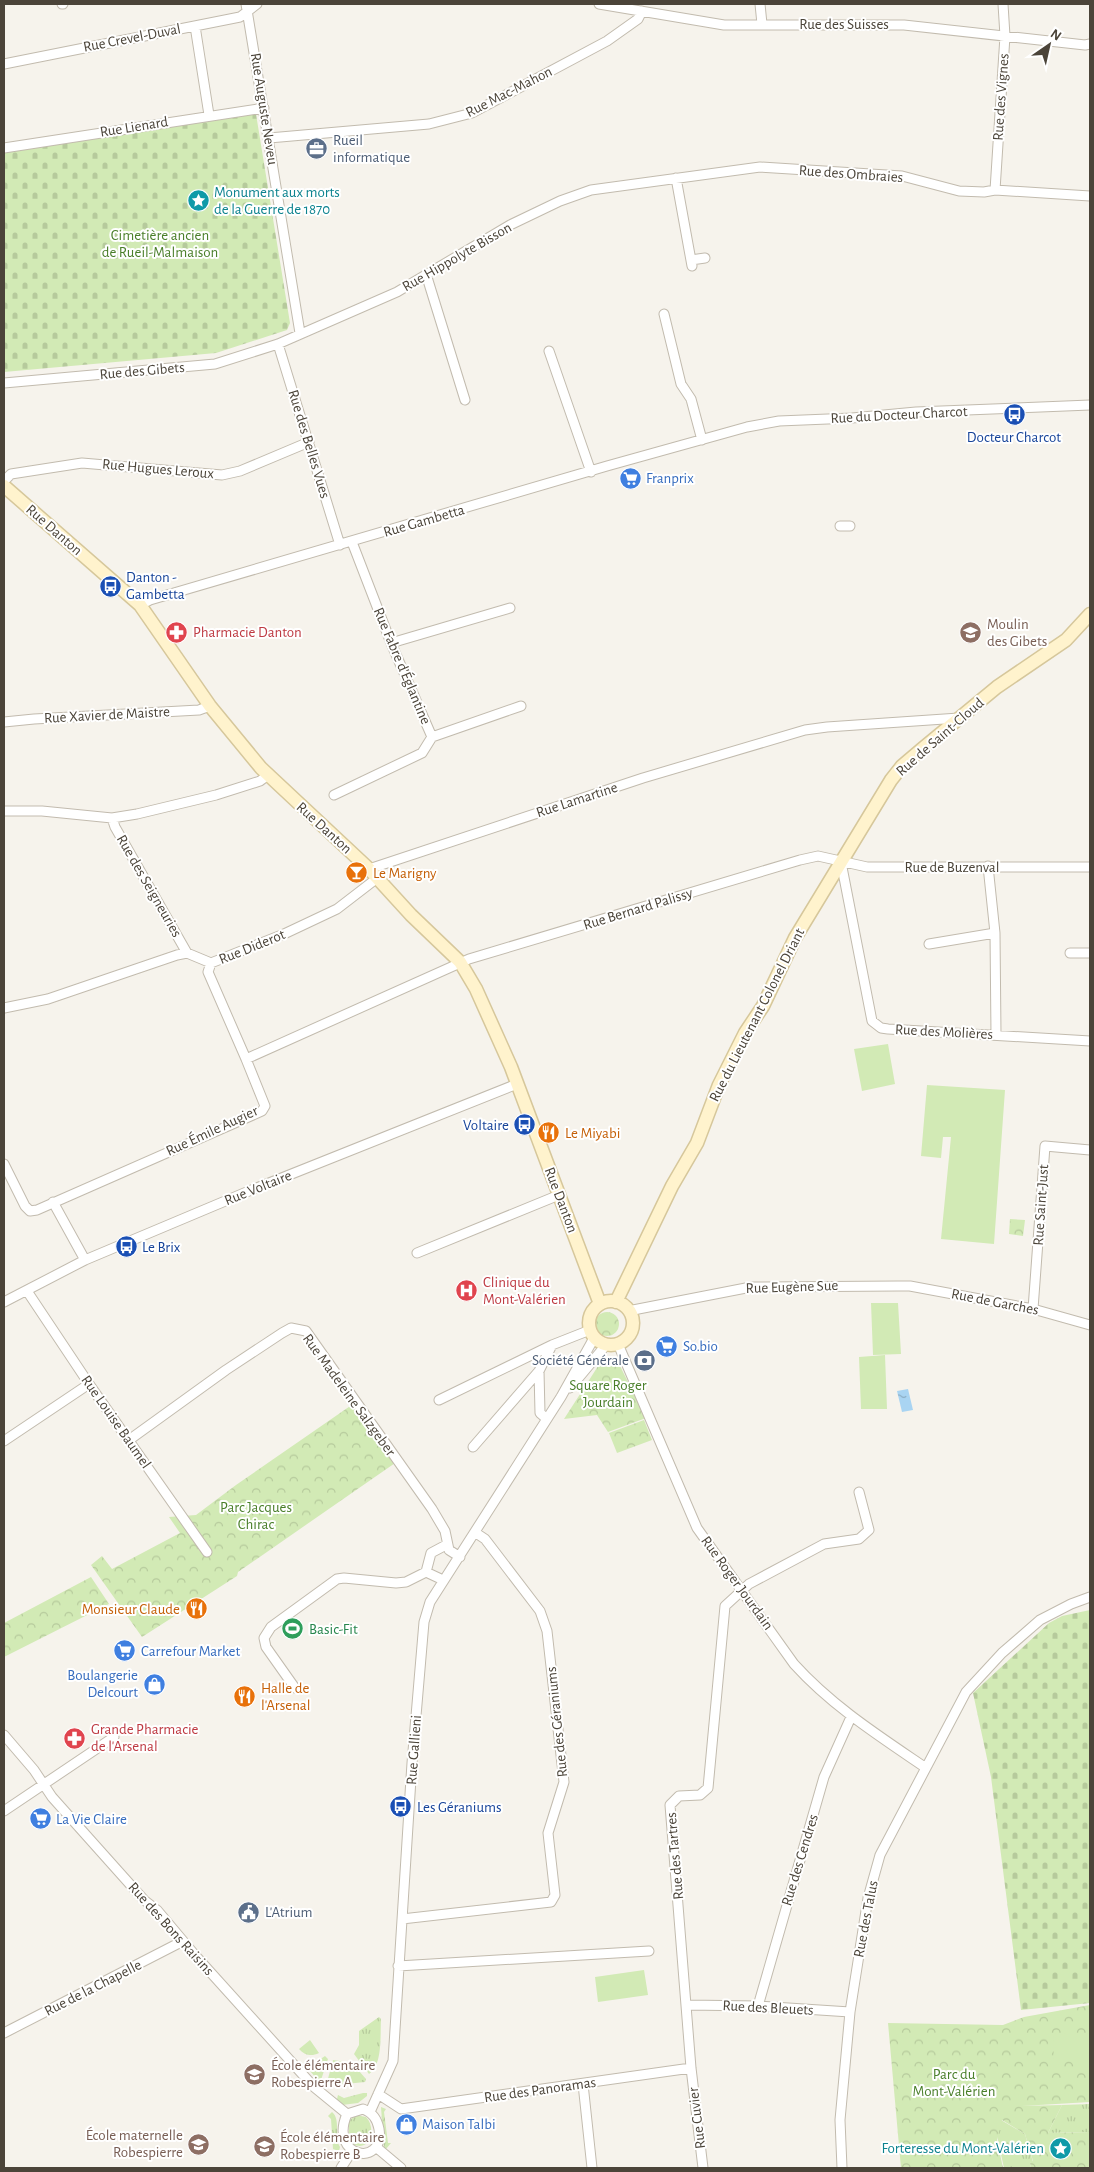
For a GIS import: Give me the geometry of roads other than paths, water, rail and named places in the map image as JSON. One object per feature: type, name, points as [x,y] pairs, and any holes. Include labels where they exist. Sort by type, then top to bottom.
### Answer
[{"type":"street","name":"Rue Crevel-Duval","points":[[4,64],[240,17],[247,8],[257,4]]},
{"type":"street","name":"Rue des Suisses","points":[[599,4],[724,25],[904,24],[1085,46],[1090,44]]},
{"type":"street","points":[[760,4],[762,24]]},
{"type":"street","name":"Rue des Vignes","points":[[995,190],[1005,36],[1003,4]]},
{"type":"street","name":"Rue Auguste Neveu","points":[[247,8],[300,332]]},
{"type":"street","name":"Rue Mac-Mahon","points":[[269,138],[429,124],[472,114],[607,41],[638,19],[642,11]]},
{"type":"street","points":[[195,26],[209,115]]},
{"type":"street","name":"Rue Lienard","points":[[4,148],[264,108]]},
{"type":"street","name":"Rue des Ombraies","points":[[640,182],[760,167],[902,176],[959,191],[984,192],[995,190],[1090,196]]},
{"type":"street","points":[[676,178],[692,263],[705,258]]},
{"type":"street","name":"Rue Hippolyte Bisson","points":[[278,344],[300,332],[377,301],[510,225],[560,200],[591,190],[640,182]]},
{"type":"street","points":[[426,274],[465,400]]},
{"type":"street","points":[[664,314],[681,384],[691,399],[706,439]]},
{"type":"street","name":"Rue des Gibets","points":[[4,382],[215,364],[278,344]]},
{"type":"street","name":"Rue des Belles Vues","points":[[278,344],[340,545]]},
{"type":"street","points":[[549,351],[592,472]]},
{"type":"street","name":"Rue du Docteur Charcot","points":[[706,439],[779,421],[852,418],[920,411],[1090,405]]},
{"type":"street","name":"Rue Gambetta","points":[[140,605],[150,600],[706,439]]},
{"type":"street","name":"Rue Hugues Leroux","points":[[4,481],[12,474],[82,463],[222,475],[240,471],[309,442]]},
{"type":"street","name":"Rue Danton","points":[[4,486],[140,605],[210,706],[268,775],[373,874],[460,962],[476,989],[517,1084],[600,1304]]},
{"type":"street","points":[[840,526],[850,526]]},
{"type":"street","name":"Rue Fabre d'Églantine","points":[[334,795],[422,753],[432,737],[391,642],[352,542]]},
{"type":"street","points":[[391,642],[510,608]]},
{"type":"street","name":"Rue de Saint-Cloud","points":[[823,891],[891,780],[902,766],[997,687],[1066,640],[1090,614]]},
{"type":"street","name":"Rue Xavier de Maistre","points":[[4,722],[199,710],[210,706]]},
{"type":"street","points":[[432,737],[521,706]]},
{"type":"street","name":"Rue Lamartine","points":[[373,874],[627,783],[786,736],[826,727],[959,718]]},
{"type":"street","points":[[924,721],[935,728],[937,736]]},
{"type":"street","points":[[4,811],[112,818],[216,795],[260,781],[268,775]]},
{"type":"street","name":"Rue des Seigneuries","points":[[112,818],[115,827],[187,953]]},
{"type":"street","name":"Rue de Buzenval","points":[[816,856],[867,867],[1090,867]]},
{"type":"street","name":"Rue Bernard Palissy","points":[[460,962],[816,856]]},
{"type":"street","name":"Rue des Molières","points":[[841,862],[872,1021],[881,1028],[1090,1040]]},
{"type":"street","points":[[988,866],[995,933],[996,1034]]},
{"type":"street","name":"Rue Diderot","points":[[187,953],[210,963],[284,934],[337,909],[373,874]]},
{"type":"street","name":"Rue du Lieutenant Colonel Driant","points":[[616,1302],[672,1186],[697,1143],[719,1085],[746,1033],[763,1006],[795,938],[823,891]]},
{"type":"street","points":[[929,944],[995,933]]},
{"type":"street","points":[[4,1008],[48,999],[187,953]]},
{"type":"street","points":[[1070,953],[1090,953]]},
{"type":"street","points":[[210,963],[208,972],[246,1059],[460,962]]},
{"type":"street","name":"Rue Émile Augier","points":[[4,1164],[25,1206],[30,1211],[53,1202],[262,1111],[265,1106],[246,1059]]},
{"type":"street","name":"Rue Voltaire","points":[[4,1302],[85,1260],[249,1191],[517,1084]]},
{"type":"street","name":"Rue Saint-Just","points":[[1033,1309],[1045,1146],[1090,1150]]},
{"type":"street","points":[[416,1254],[559,1195]]},
{"type":"street","points":[[53,1202],[85,1260]]},
{"type":"street","name":"Rue de Garches","points":[[898,1286],[910,1286],[1033,1309],[1090,1325]]},
{"type":"street","name":"Rue Eugène Sue","points":[[628,1311],[751,1287],[898,1286]]},
{"type":"street","name":"Rue Louise Baumel","points":[[27,1291],[89,1384],[207,1552]]},
{"type":"street","points":[[440,1400],[552,1345],[592,1334],[612,1345],[626,1339],[632,1330],[632,1321],[628,1311],[616,1302],[600,1304],[590,1315],[592,1334]]},
{"type":"street","name":"Rue Madeleine Salzgeber","points":[[128,1440],[282,1332],[291,1328],[306,1331],[432,1509],[445,1531],[446,1545]]},
{"type":"street","name":"Rue Gallieni","points":[[370,2112],[393,2061],[398,1966],[424,1622],[430,1602],[443,1580],[476,1533],[561,1397],[592,1334]]},
{"type":"street","points":[[473,1447],[539,1371],[552,1345]]},
{"type":"street","name":"Rue Gallieni","points":[[561,1397],[612,1345]]},
{"type":"street","name":"Rue Roger Jourdain","points":[[612,1345],[697,1528],[794,1664],[810,1681],[851,1717],[926,1768]]},
{"type":"street","points":[[539,1371],[540,1413],[547,1419]]},
{"type":"street","points":[[4,1442],[89,1384]]},
{"type":"street","points":[[743,1591],[749,1584],[824,1544],[859,1540],[869,1530],[859,1492]]},
{"type":"street","name":"Rue des Géraniums","points":[[402,1919],[551,1902],[555,1895],[548,1833],[564,1782],[547,1631],[540,1611],[485,1539],[476,1533]]},
{"type":"street","points":[[295,1688],[266,1647],[264,1638],[271,1627],[337,1579],[406,1582],[426,1572],[431,1553],[446,1545],[449,1550],[460,1557]]},
{"type":"street","points":[[426,1572],[443,1580]]},
{"type":"street","name":"Rue des Tartres","points":[[691,2068],[670,1805],[679,1796],[700,1794],[708,1788],[724,1606],[743,1591]]},
{"type":"street","name":"Rue des Talus","points":[[842,2168],[840,2120],[850,2012],[868,1898],[880,1855],[966,1692],[1002,1653],[1040,1620],[1071,1604],[1089,1598]]},
{"type":"street","name":"Rue des Cendres","points":[[758,2006],[824,1777],[851,1717]]},
{"type":"street","name":"Rue des Bons Raisins","points":[[4,1735],[34,1770],[57,1803],[144,1900],[157,1910],[314,2087],[347,2114]]},
{"type":"street","points":[[4,1811],[114,1737]]},
{"type":"street","name":"Rue de la Chapelle","points":[[4,2034],[183,1941]]},
{"type":"street","points":[[398,1966],[649,1951]]},
{"type":"street","name":"Rue des Bleuets","points":[[687,2005],[758,2006],[850,2012]]},
{"type":"street","name":"Rue des Panoramas","points":[[378,2094],[390,2104],[401,2109],[691,2068]]},
{"type":"street","name":"Rue Cuvier","points":[[691,2068],[703,2168]]},
{"type":"street","points":[[583,2084],[592,2168]]},
{"type":"street","points":[[364,2109],[370,2112],[376,2119],[379,2128],[380,2134],[376,2147],[370,2152],[363,2154],[352,2151],[343,2135],[342,2126],[347,2114],[364,2109]]},
{"type":"street","points":[[376,2147],[401,2168]]},
{"type":"street","points":[[341,2168],[352,2151]]},
{"type":"water","points":[[908,1389],[913,1410],[902,1412],[897,1391]]},
{"type":"place","name":"Rueil informatique","points":[[317,149]]},
{"type":"place","name":"Monument aux morts de la Guerre de 1870","points":[[198,201]]},
{"type":"place","name":"Docteur Charcot","points":[[1014,414]]},
{"type":"place","name":"Franprix","points":[[630,478]]},
{"type":"place","name":"Danton - Gambetta","points":[[110,586]]},
{"type":"place","name":"Pharmacie Danton","points":[[177,632]]},
{"type":"place","name":"Moulin des Gibets","points":[[971,633]]},
{"type":"place","name":"Le Marigny","points":[[357,873]]},
{"type":"place","name":"Voltaire","points":[[525,1125]]},
{"type":"place","name":"Le Miyabi","points":[[549,1133]]},
{"type":"place","name":"Le Brix","points":[[126,1247]]},
{"type":"place","name":"Clinique du Mont-Valérien","points":[[467,1291]]},
{"type":"place","name":"So.bio","points":[[667,1346]]},
{"type":"place","name":"Société Générale","points":[[645,1360]]},
{"type":"place","name":"Monsieur Claude","points":[[196,1609]]},
{"type":"place","name":"Basic-Fit","points":[[293,1629]]},
{"type":"place","name":"Carrefour Market","points":[[125,1651]]},
{"type":"place","name":"Boulangerie Delcourt","points":[[154,1684]]},
{"type":"place","name":"Halle de l'Arsenal","points":[[245,1697]]},
{"type":"place","name":"Grande Pharmacie de l'Arsenal","points":[[75,1738]]},
{"type":"place","name":"Les Géraniums","points":[[401,1807]]},
{"type":"place","name":"La Vie Claire","points":[[40,1819]]},
{"type":"place","name":"L'Atrium","points":[[249,1912]]},
{"type":"place","name":"École élémentaire Robespierre A","points":[[255,2074]]},
{"type":"place","name":"Maison Talbi","points":[[406,2124]]},
{"type":"place","name":"École maternelle Robespierre","points":[[199,2144]]},
{"type":"place","name":"École élémentaire Robespierre B","points":[[264,2146]]},
{"type":"place","name":"Forteresse du Mont-Valérien","points":[[1060,2148]]},
{"type":"park label","name":"Cimetière ancien de Rueil-Malmaison","points":[[160,244]]},
{"type":"park label","name":"Square Roger Jourdain","points":[[608,1394]]},
{"type":"park label","name":"Parc Jacques Chirac","points":[[256,1516]]},
{"type":"park label","name":"Parc du Mont-Valérien","points":[[954,2082]]}]
